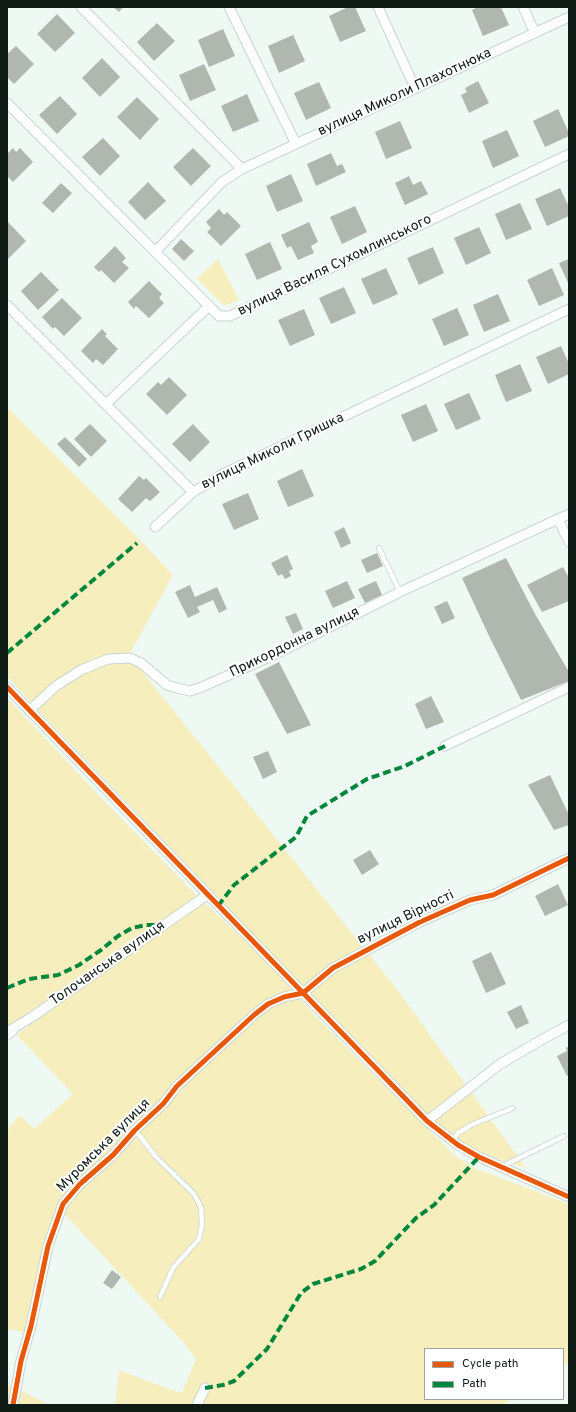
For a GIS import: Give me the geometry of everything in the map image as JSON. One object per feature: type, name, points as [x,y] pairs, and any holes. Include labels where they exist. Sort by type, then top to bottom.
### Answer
[{"type":"street","points":[[81,7],[242,169]]},
{"type":"street","points":[[230,7],[296,144]]},
{"type":"street","points":[[378,7],[415,88]]},
{"type":"street","points":[[524,7],[535,33]]},
{"type":"street","name":"вулиця Миколи Плахотнюка","points":[[155,252],[222,182],[242,169],[569,17]]},
{"type":"street","name":"вулиця Василя Сухомлинського","points":[[7,103],[208,307],[220,316],[230,316],[569,154]]},
{"type":"street","name":"вулиця Миколи Гришка","points":[[7,305],[193,492],[223,474],[569,309]]},
{"type":"street","points":[[106,404],[208,307]]},
{"type":"street","points":[[155,527],[193,492]]},
{"type":"street","name":"Прикордонна вулиця","points":[[30,710],[56,686],[81,670],[108,658],[130,658],[141,663],[167,685],[190,691],[202,687],[274,655],[400,592],[569,514]]},
{"type":"street","points":[[558,519],[569,542]]},
{"type":"street","points":[[7,687],[427,1121],[452,1141],[479,1157],[569,1197]]},
{"type":"street","points":[[445,746],[569,687]]},
{"type":"street","name":"вулиця Вірності","points":[[303,992],[333,968],[420,922],[470,900],[493,895],[569,858]]},
{"type":"street","name":"Толочанська вулиця","points":[[7,1032],[32,1017],[207,894]]},
{"type":"street","name":"Муромська вулиця","points":[[12,1405],[48,1246],[63,1204],[80,1184],[113,1155],[135,1130],[162,1104],[177,1086],[254,1015],[268,1004],[284,997],[303,992]]},
{"type":"street","points":[[427,1121],[500,1064],[543,1038],[569,1026]]},
{"type":"street","points":[[197,1405],[205,1388]]},
{"type":"lane","points":[[380,548],[400,592]]},
{"type":"lane","points":[[7,1038],[32,1017]]},
{"type":"lane","points":[[452,1141],[458,1133],[471,1125],[512,1108]]},
{"type":"lane","points":[[135,1130],[156,1157],[194,1194],[201,1207],[202,1224],[199,1239],[173,1268],[160,1297]]},
{"type":"lane","points":[[501,1167],[564,1136]]},
{"type":"shaded area","points":[[218,259],[239,300],[224,306],[197,279]]},
{"type":"shaded area","points":[[7,407],[173,575],[129,655],[396,988],[526,1168],[484,1154],[459,1141],[434,1122],[7,676]]},
{"type":"shaded area","points":[[7,698],[198,897],[30,1013],[7,1026]]},
{"type":"shaded area","points":[[203,903],[208,906],[267,962],[318,1019],[455,1156],[474,1168],[569,1204],[569,1362],[564,1365],[564,1348],[424,1348],[424,1400],[510,1400],[502,1405],[115,1405],[119,1370],[182,1393],[196,1359],[183,1342],[58,1207],[45,1240],[24,1332],[7,1329],[7,1133],[11,1125],[20,1115],[34,1129],[73,1094],[17,1035],[35,1020]]},
{"type":"shaded area","points":[[7,1385],[20,1390],[49,1405],[7,1405]]},
{"type":"building","points":[[113,7],[123,7],[119,12]]},
{"type":"building","points":[[348,7],[355,7],[366,31],[340,42],[329,16]]},
{"type":"building","points":[[478,7],[501,7],[509,25],[483,36],[472,10]]},
{"type":"building","points":[[57,14],[75,33],[55,52],[37,34]]},
{"type":"building","points":[[157,23],[175,41],[154,61],[137,42]]},
{"type":"building","points":[[223,29],[235,56],[209,67],[198,40]]},
{"type":"building","points":[[293,35],[305,61],[279,73],[268,46]]},
{"type":"building","points":[[16,46],[34,64],[14,84],[7,77],[7,54]]},
{"type":"building","points":[[102,58],[120,77],[100,97],[82,78]]},
{"type":"building","points":[[204,64],[216,90],[190,101],[179,75]]},
{"type":"building","points":[[478,81],[489,103],[469,113],[461,95],[467,92],[465,88]]},
{"type":"building","points":[[319,82],[331,108],[306,120],[294,93]]},
{"type":"building","points":[[247,94],[259,121],[233,132],[221,106]]},
{"type":"building","points":[[60,96],[77,114],[57,134],[39,115]]},
{"type":"building","points":[[137,97],[159,119],[140,140],[117,117]]},
{"type":"building","points":[[558,109],[569,136],[545,147],[533,121]]},
{"type":"building","points":[[400,121],[412,148],[386,159],[375,132]]},
{"type":"building","points":[[507,130],[519,156],[493,168],[482,141]]},
{"type":"building","points":[[103,138],[120,156],[100,176],[82,157]]},
{"type":"building","points":[[13,148],[16,152],[20,148],[33,162],[13,182],[7,176],[7,154]]},
{"type":"building","points":[[193,148],[211,166],[191,186],[173,167]]},
{"type":"building","points":[[331,153],[337,166],[342,164],[346,172],[316,186],[307,164]]},
{"type":"building","points":[[291,174],[303,201],[277,212],[266,186]]},
{"type":"building","points":[[409,176],[413,185],[421,181],[428,194],[405,205],[395,183]]},
{"type":"building","points":[[148,182],[166,201],[145,220],[128,202]]},
{"type":"building","points":[[61,183],[72,193],[53,213],[42,203]]},
{"type":"building","points":[[560,188],[569,207],[569,216],[547,226],[535,199]]},
{"type":"building","points":[[520,203],[532,229],[506,240],[495,214]]},
{"type":"building","points":[[355,206],[367,232],[342,244],[330,217]]},
{"type":"building","points":[[219,209],[224,215],[227,212],[241,226],[221,246],[207,232],[211,228],[206,222]]},
{"type":"building","points":[[8,222],[26,241],[7,260],[7,223]]},
{"type":"building","points":[[309,222],[318,242],[311,246],[314,253],[298,260],[291,246],[287,248],[281,235]]},
{"type":"building","points":[[479,227],[491,253],[466,265],[454,238]]},
{"type":"building","points":[[181,239],[194,251],[184,261],[172,249]]},
{"type":"building","points":[[270,242],[282,269],[257,280],[245,254]]},
{"type":"building","points":[[115,246],[126,258],[122,262],[129,268],[114,283],[101,270],[99,272],[94,267]]},
{"type":"building","points":[[433,247],[444,273],[419,285],[407,258]]},
{"type":"building","points":[[569,259],[569,285],[559,263]]},
{"type":"building","points":[[386,268],[398,294],[373,305],[361,279]]},
{"type":"building","points":[[552,268],[564,295],[539,306],[527,280]]},
{"type":"building","points":[[41,272],[59,290],[38,310],[21,291]]},
{"type":"building","points":[[149,281],[162,294],[159,298],[164,303],[149,318],[136,306],[134,309],[128,302]]},
{"type":"building","points":[[344,287],[356,313],[331,324],[319,298]]},
{"type":"building","points":[[498,294],[510,321],[484,332],[473,305]]},
{"type":"building","points":[[62,298],[82,318],[64,336],[55,327],[53,329],[42,317]]},
{"type":"building","points":[[457,308],[469,335],[444,346],[432,319]]},
{"type":"building","points":[[304,309],[315,335],[290,346],[278,320]]},
{"type":"building","points":[[102,329],[107,334],[105,336],[118,349],[103,365],[96,359],[93,363],[81,351]]},
{"type":"building","points":[[561,346],[569,364],[569,374],[548,384],[536,357]]},
{"type":"building","points":[[520,364],[532,391],[506,402],[495,375]]},
{"type":"building","points":[[169,377],[187,395],[167,415],[146,394],[158,382],[161,385]]},
{"type":"building","points":[[469,393],[481,419],[456,430],[444,404]]},
{"type":"building","points":[[426,404],[438,431],[413,442],[401,415]]},
{"type":"building","points":[[90,424],[107,441],[91,457],[74,439]]},
{"type":"building","points":[[193,424],[210,442],[190,462],[172,444]]},
{"type":"building","points":[[65,437],[87,459],[79,467],[57,444]]},
{"type":"building","points":[[302,469],[314,496],[288,507],[277,481]]},
{"type":"building","points":[[139,476],[144,480],[146,478],[160,492],[150,501],[146,498],[132,512],[118,499]]},
{"type":"building","points":[[248,493],[259,519],[234,530],[222,504]]},
{"type":"building","points":[[344,527],[351,543],[341,548],[334,532]]},
{"type":"building","points":[[377,553],[383,566],[367,573],[361,560]]},
{"type":"building","points":[[287,555],[293,569],[289,571],[291,576],[285,579],[282,574],[278,576],[271,563]]},
{"type":"building","points":[[506,558],[535,614],[569,672],[569,681],[521,700],[462,578]]},
{"type":"building","points":[[563,567],[569,578],[569,601],[542,612],[527,585]]},
{"type":"building","points":[[347,581],[355,598],[333,608],[325,591]]},
{"type":"building","points":[[376,581],[382,595],[365,603],[358,589]]},
{"type":"building","points":[[190,585],[195,597],[217,587],[227,609],[219,613],[213,600],[197,607],[200,612],[188,618],[175,592]]},
{"type":"building","points":[[447,601],[455,618],[442,624],[434,607]]},
{"type":"building","points":[[296,613],[303,629],[293,634],[285,617]]},
{"type":"building","points":[[279,662],[311,725],[287,734],[255,674]]},
{"type":"building","points":[[431,696],[444,722],[426,729],[415,704]]},
{"type":"building","points":[[268,751],[277,772],[263,779],[253,757]]},
{"type":"building","points":[[550,775],[569,815],[569,825],[554,830],[528,785]]},
{"type":"building","points":[[370,850],[379,864],[362,875],[353,860]]},
{"type":"building","points":[[558,884],[568,905],[545,916],[535,896]]},
{"type":"building","points":[[491,952],[506,984],[486,993],[472,961]]},
{"type":"building","points":[[521,1005],[529,1023],[516,1029],[507,1012]]},
{"type":"building","points":[[569,1046],[569,1075],[567,1076],[557,1056],[567,1051],[566,1048]]},
{"type":"building","points":[[112,1270],[121,1277],[112,1289],[103,1283]]},
{"type":"marked path","points":[[7,653],[137,543]]},
{"type":"marked path","points":[[218,906],[234,885],[296,837],[307,816],[367,779],[405,766],[445,746]]},
{"type":"marked path","points":[[7,988],[29,979],[58,975],[79,965],[118,936],[132,928],[146,925],[163,925]]},
{"type":"marked path","points":[[205,1388],[223,1385],[234,1381],[267,1349],[301,1293],[313,1284],[361,1269],[375,1261],[416,1218],[434,1205],[479,1157]]},
{"type":"cycle path","points":[[7,687],[427,1121],[458,1145],[479,1157],[569,1197]]},
{"type":"cycle path","points":[[13,1405],[21,1361],[31,1326],[48,1246],[63,1204],[80,1184],[113,1155],[135,1130],[163,1104],[177,1086],[254,1015],[268,1004],[284,997],[303,993],[333,968],[420,922],[470,900],[493,895],[569,858]]}]
